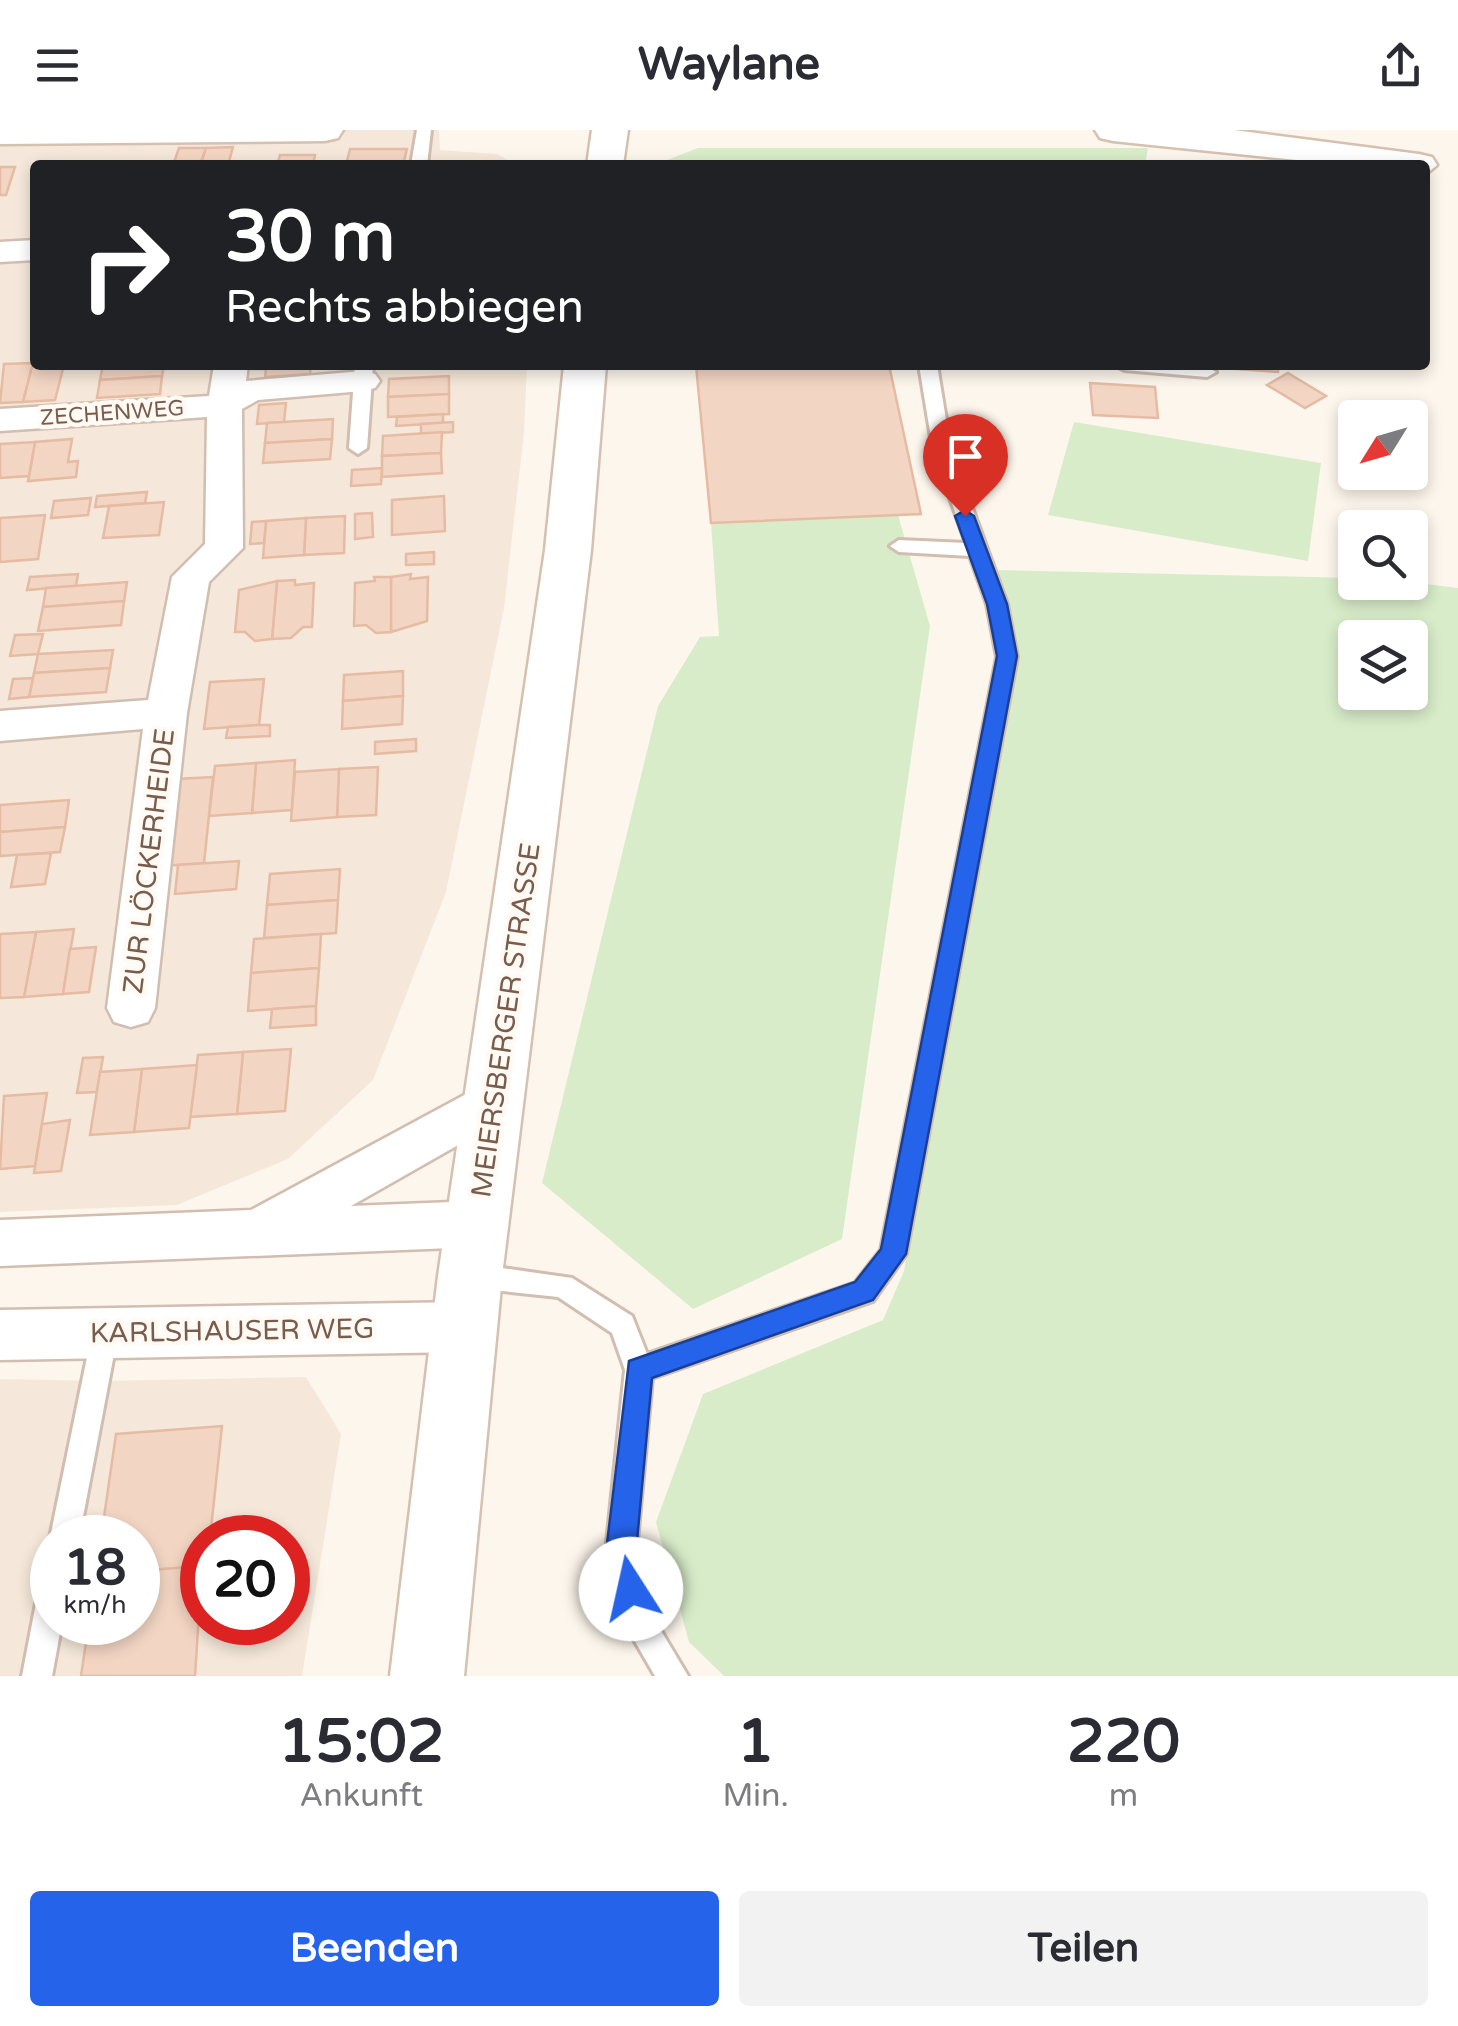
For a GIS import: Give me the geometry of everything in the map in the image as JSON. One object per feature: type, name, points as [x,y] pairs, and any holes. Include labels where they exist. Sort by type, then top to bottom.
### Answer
[{"type":"main road","points":[[0,133],[325,130]]},
{"type":"main road","points":[[606,160],[610,130]]},
{"type":"main road","points":[[1113,130],[1291,146],[1383,160]]},
{"type":"main road","points":[[1430,167],[1458,171]]},
{"type":"main road","name":"MEIERSBERGER STRASSE","points":[[427,1676],[471,1275],[568,550],[585,370]]},
{"type":"street","points":[[0,252],[30,250]]},
{"type":"street","name":"ZUR LÖCKERHEIDE","points":[[131,1008],[166,714],[191,577],[224,548],[225,405],[230,370]]},
{"type":"street","points":[[225,405],[250,390],[363,373]]},
{"type":"street","name":"ZECHENWEG","points":[[0,420],[225,405]]},
{"type":"street","name":"ZUR LÖCKERHEIDE","points":[[0,726],[166,714]]},
{"type":"street","points":[[257,1233],[494,1100]]},
{"type":"street","points":[[0,1244],[257,1233],[471,1275]]},
{"type":"street","name":"KARLSHAUSER WEG","points":[[0,1334],[105,1332],[471,1275]]},
{"type":"lane","points":[[420,160],[424,130]]},
{"type":"lane","points":[[639,1370],[864,1292],[893,1254],[1007,656],[997,604],[942,450],[929,370]]},
{"type":"lane","points":[[1183,370],[1207,372]]},
{"type":"lane","points":[[358,448],[363,373]]},
{"type":"lane","points":[[899,546],[976,550]]},
{"type":"lane","points":[[471,1275],[564,1286],[623,1325],[639,1370],[621,1552],[641,1626],[673,1676]]},
{"type":"lane","points":[[69,1515],[105,1332]]},
{"type":"lane","points":[[37,1676],[43,1645]]},
{"type":"shaded area","points":[[0,130],[439,130],[440,150],[497,154],[508,160],[30,160],[30,370],[527,370],[524,433],[504,608],[446,892],[373,1080],[288,1159],[177,1205],[0,1212]]},
{"type":"shaded area","points":[[306,1377],[341,1434],[310,1626],[310,1515],[180,1515],[180,1645],[307,1645],[302,1676],[0,1676],[0,1379]]},
{"type":"green space","points":[[698,148],[1148,148],[1146,160],[667,160]]},
{"type":"green space","points":[[1074,422],[1321,463],[1308,561],[1048,515]]},
{"type":"green space","points":[[898,515],[930,626],[842,1239],[693,1309],[542,1183],[658,706],[700,637],[719,636],[711,523]]},
{"type":"green space","points":[[998,570],[1338,578],[1338,600],[1428,600],[1428,584],[1458,588],[1458,1676],[724,1676],[689,1642],[656,1522],[703,1394],[883,1320],[904,1271],[1018,654]]},
{"type":"building","points":[[233,147],[229,160],[202,160],[206,148]]},
{"type":"building","points":[[179,148],[206,148],[202,160],[175,160]]},
{"type":"building","points":[[350,149],[407,149],[404,160],[347,160]]},
{"type":"building","points":[[280,155],[315,155],[314,160],[278,160]]},
{"type":"building","points":[[0,167],[15,167],[6,195],[0,195]]},
{"type":"building","points":[[30,363],[23,402],[0,403],[4,364]]},
{"type":"building","points":[[31,370],[63,370],[55,400],[23,402]]},
{"type":"building","points":[[102,370],[163,370],[162,376],[100,380]]},
{"type":"building","points":[[266,370],[310,370],[310,374],[265,377]]},
{"type":"building","points":[[696,370],[890,370],[921,514],[711,523]]},
{"type":"building","points":[[1288,373],[1326,396],[1305,408],[1267,385]]},
{"type":"building","points":[[162,376],[160,394],[97,398],[100,380]]},
{"type":"building","points":[[449,376],[449,394],[388,397],[389,379]]},
{"type":"building","points":[[1090,383],[1155,387],[1158,418],[1093,415]]},
{"type":"building","points":[[449,394],[449,414],[388,417],[388,397]]},
{"type":"building","points":[[286,403],[284,422],[257,424],[259,405]]},
{"type":"building","points":[[443,414],[443,423],[396,426],[397,417]]},
{"type":"building","points":[[333,419],[332,439],[265,443],[267,423]]},
{"type":"building","points":[[453,422],[453,432],[421,434],[421,424]]},
{"type":"building","points":[[442,432],[441,453],[382,456],[383,436]]},
{"type":"building","points":[[72,439],[68,462],[78,461],[76,477],[28,481],[35,442]]},
{"type":"building","points":[[332,439],[330,459],[263,463],[265,443]]},
{"type":"building","points":[[35,442],[29,476],[0,478],[0,444]]},
{"type":"building","points":[[441,453],[442,473],[382,477],[382,456]]},
{"type":"building","points":[[382,468],[381,484],[351,486],[352,470]]},
{"type":"building","points":[[147,492],[145,503],[95,507],[97,496]]},
{"type":"building","points":[[444,496],[445,531],[392,535],[392,500]]},
{"type":"building","points":[[91,498],[88,515],[51,518],[54,501]]},
{"type":"building","points":[[164,502],[159,535],[103,538],[109,506]]},
{"type":"building","points":[[372,513],[373,537],[355,539],[355,514]]},
{"type":"building","points":[[45,515],[38,559],[0,562],[0,518]]},
{"type":"building","points":[[345,516],[344,553],[304,555],[306,518]]},
{"type":"building","points":[[306,518],[304,555],[263,558],[266,521]]},
{"type":"building","points":[[266,521],[264,543],[250,544],[252,522]]},
{"type":"building","points":[[434,552],[434,564],[406,565],[406,554]]},
{"type":"building","points":[[78,574],[76,586],[27,590],[30,577]]},
{"type":"building","points":[[411,574],[410,579],[428,577],[427,621],[391,632],[391,577]]},
{"type":"building","points":[[374,577],[391,577],[391,632],[376,633],[366,625],[354,626],[355,583],[375,581]]},
{"type":"building","points":[[295,580],[295,585],[314,583],[312,627],[303,627],[291,638],[272,639],[277,581]]},
{"type":"building","points":[[277,581],[272,639],[255,641],[245,632],[235,632],[239,590]]},
{"type":"building","points":[[127,582],[124,601],[43,607],[46,588]]},
{"type":"building","points":[[124,601],[121,625],[38,631],[43,607]]},
{"type":"building","points":[[43,634],[38,654],[10,656],[15,635]]},
{"type":"building","points":[[113,650],[110,668],[34,673],[38,654]]},
{"type":"building","points":[[110,668],[106,692],[29,697],[34,673]]},
{"type":"building","points":[[403,671],[403,696],[343,701],[344,675]]},
{"type":"building","points":[[33,678],[29,697],[9,699],[13,679]]},
{"type":"building","points":[[264,679],[259,725],[204,729],[210,682]]},
{"type":"building","points":[[403,696],[402,724],[342,729],[343,701]]},
{"type":"building","points":[[270,725],[270,736],[226,738],[228,727]]},
{"type":"building","points":[[416,739],[416,751],[375,754],[375,742]]},
{"type":"building","points":[[295,760],[292,810],[252,813],[256,763]]},
{"type":"building","points":[[256,763],[252,813],[209,816],[215,766]]},
{"type":"building","points":[[378,767],[376,815],[337,817],[339,769]]},
{"type":"building","points":[[339,769],[337,817],[291,821],[295,772]]},
{"type":"building","points":[[213,777],[204,863],[164,866],[176,779]]},
{"type":"building","points":[[69,800],[65,827],[0,832],[0,805]]},
{"type":"building","points":[[65,827],[60,852],[0,856],[0,832]]},
{"type":"building","points":[[51,853],[45,884],[11,887],[17,855]]},
{"type":"building","points":[[239,861],[236,889],[175,894],[178,865]]},
{"type":"building","points":[[340,869],[338,900],[267,905],[270,874]]},
{"type":"building","points":[[338,900],[336,933],[264,938],[267,905]]},
{"type":"building","points":[[74,929],[63,994],[24,997],[36,932]]},
{"type":"building","points":[[36,932],[24,997],[0,998],[0,934]]},
{"type":"building","points":[[321,934],[319,968],[251,973],[254,939]]},
{"type":"building","points":[[96,947],[89,992],[63,994],[70,949]]},
{"type":"building","points":[[319,968],[316,1006],[248,1011],[251,973]]},
{"type":"building","points":[[316,1006],[316,1025],[270,1028],[272,1009]]},
{"type":"building","points":[[291,1049],[285,1111],[237,1114],[243,1052]]},
{"type":"building","points":[[243,1052],[237,1114],[190,1117],[198,1055]]},
{"type":"building","points":[[103,1057],[97,1092],[77,1093],[83,1058]]},
{"type":"building","points":[[197,1065],[189,1128],[134,1132],[142,1069]]},
{"type":"building","points":[[142,1069],[134,1132],[90,1135],[100,1072]]},
{"type":"building","points":[[47,1093],[35,1166],[0,1169],[4,1096]]},
{"type":"building","points":[[70,1120],[61,1171],[34,1173],[42,1124]]},
{"type":"building","points":[[222,1426],[212,1515],[180,1515],[180,1568],[160,1569],[160,1515],[104,1515],[116,1434]]},
{"type":"building","points":[[180,1568],[180,1645],[197,1645],[195,1676],[81,1676],[86,1645],[160,1645],[160,1569]]},
{"type":"route","points":[[631,1589],[621,1552],[639,1370],[864,1292],[893,1254],[1007,656],[997,604],[965,516]]}]
